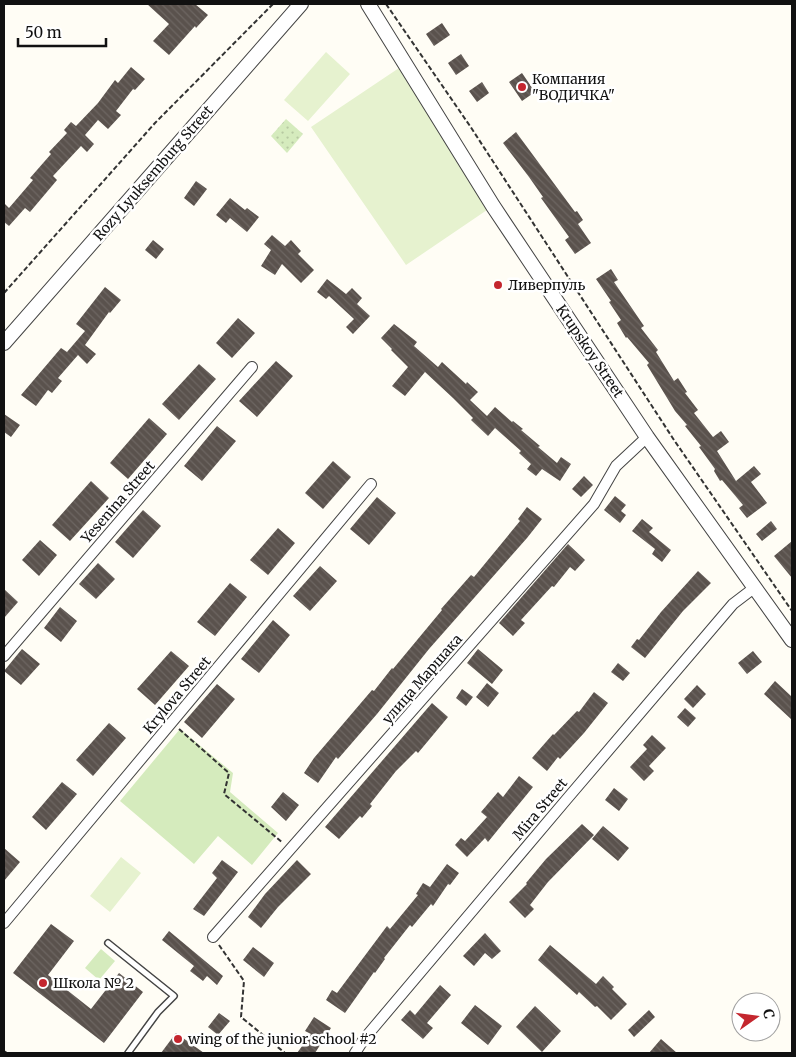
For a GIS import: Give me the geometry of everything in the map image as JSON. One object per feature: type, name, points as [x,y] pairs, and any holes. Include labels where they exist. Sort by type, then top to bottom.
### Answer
[{"type":"street","name":"Rozy Lyuksemburg Street","points":[[4,343],[301,4]]},
{"type":"street","name":"Krupskoy Street","points":[[368,4],[494,206],[648,437],[792,640]]},
{"type":"street","name":"Yesenina Street","points":[[4,656],[252,366]]},
{"type":"street","name":"улица Маршака","points":[[213,937],[594,504],[616,466],[648,437]]},
{"type":"street","name":"Krylova Street","points":[[4,923],[371,484]]},
{"type":"street","name":"Mira Street","points":[[355,1053],[364,1039],[534,837],[733,604],[754,588]]},
{"type":"lane","points":[[108,943],[174,996],[158,1012],[128,1053]]},
{"type":"path","points":[[4,294],[155,123],[274,4]]},
{"type":"path","points":[[386,4],[470,126],[674,440],[792,611]]},
{"type":"path","points":[[172,722],[230,773],[224,794],[290,849]]},
{"type":"path","points":[[213,937],[244,982],[241,1017],[285,1053]]},
{"type":"green space","points":[[326,52],[350,74],[308,121],[284,100]]},
{"type":"green space","points":[[399,68],[487,210],[406,265],[311,127]]},
{"type":"green space","points":[[286,119],[303,134],[287,153],[271,136]]},
{"type":"green space","points":[[180,729],[233,773],[230,792],[278,833],[252,865],[218,836],[194,864],[120,801]]},
{"type":"green space","points":[[121,857],[141,873],[110,912],[90,896]]},
{"type":"green space","points":[[101,949],[115,961],[99,980],[85,968]]},
{"type":"building","points":[[147,4],[195,4],[208,15],[196,28],[195,26],[169,55],[153,41],[169,24]]},
{"type":"building","points":[[442,23],[450,35],[434,46],[426,34]]},
{"type":"building","points":[[461,54],[469,66],[456,75],[448,63]]},
{"type":"building","points":[[131,67],[145,79],[135,90],[133,89],[116,111],[121,115],[108,129],[98,120],[85,135],[94,144],[87,152],[81,146],[53,176],[57,180],[30,212],[25,208],[9,226],[4,222],[4,203],[9,208],[33,180],[30,178],[51,154],[49,152],[67,133],[64,130],[71,122],[76,126],[98,103],[115,80],[118,83]]},
{"type":"building","name":"Компания \"ВОДИЧКА\"","points":[[522,73],[535,92],[522,101],[509,82]]},
{"type":"building","points":[[482,82],[489,93],[477,102],[469,91]]},
{"type":"building","points":[[516,132],[575,212],[577,211],[583,220],[578,224],[591,243],[575,254],[565,240],[569,237],[541,198],[543,197],[529,177],[503,143]]},
{"type":"building","points":[[196,181],[207,189],[194,206],[184,198]]},
{"type":"building","points":[[230,198],[245,210],[247,208],[259,217],[247,232],[230,218],[226,223],[216,215]]},
{"type":"building","points":[[272,235],[285,246],[291,240],[301,251],[298,254],[314,270],[301,283],[282,264],[275,275],[261,266],[271,250],[264,244]]},
{"type":"building","points":[[153,240],[164,249],[156,259],[145,250]]},
{"type":"building","points":[[611,269],[618,280],[614,282],[644,326],[641,328],[658,350],[656,352],[674,381],[678,378],[687,392],[685,393],[698,410],[694,413],[713,437],[721,431],[729,442],[717,451],[736,481],[754,466],[761,474],[751,482],[767,503],[747,518],[739,508],[743,505],[722,480],[720,481],[714,471],[715,469],[699,447],[701,446],[675,411],[647,365],[649,363],[626,338],[617,323],[621,320],[596,279]]},
{"type":"building","points":[[327,279],[346,294],[352,288],[362,298],[357,304],[370,316],[353,334],[346,327],[354,319],[329,296],[326,299],[317,292]]},
{"type":"building","points":[[105,287],[121,300],[109,312],[85,345],[96,354],[87,364],[78,355],[58,378],[62,381],[52,393],[48,390],[36,406],[21,395],[61,348],[67,352],[85,331],[76,324]]},
{"type":"building","points":[[238,318],[255,333],[232,358],[216,343]]},
{"type":"building","points":[[394,324],[417,342],[414,346],[438,367],[442,362],[466,384],[467,382],[478,392],[470,400],[487,416],[495,407],[523,429],[521,430],[557,463],[561,457],[571,464],[560,481],[542,469],[536,476],[527,469],[531,464],[519,453],[521,451],[495,428],[488,436],[471,420],[473,418],[425,372],[405,396],[392,386],[408,367],[381,338]]},
{"type":"building","points":[[276,361],[293,376],[257,417],[239,401]]},
{"type":"building","points":[[199,364],[216,379],[179,420],[162,404]]},
{"type":"building","points":[[4,414],[20,425],[11,437],[4,432]]},
{"type":"building","points":[[149,418],[167,434],[128,479],[110,463]]},
{"type":"building","points":[[217,426],[236,441],[202,481],[184,466]]},
{"type":"building","points":[[333,461],[351,477],[323,509],[305,493]]},
{"type":"building","points":[[584,476],[593,485],[581,497],[572,489]]},
{"type":"building","points":[[91,481],[109,498],[70,541],[52,525]]},
{"type":"building","points":[[615,496],[626,505],[621,511],[626,515],[620,523],[604,510]]},
{"type":"building","points":[[377,497],[396,513],[369,545],[350,529]]},
{"type":"building","points":[[527,507],[542,519],[527,538],[429,649],[338,759],[336,757],[318,783],[304,773],[314,758],[372,690],[374,691],[393,669],[441,609],[471,575],[474,577],[520,521],[518,519]]},
{"type":"building","points":[[143,510],[161,526],[133,558],[115,542]]},
{"type":"building","points":[[642,519],[653,528],[649,532],[671,550],[662,562],[652,554],[655,549],[632,531]]},
{"type":"building","points":[[771,521],[777,529],[762,541],[756,534]]},
{"type":"building","points":[[278,528],[295,543],[268,575],[250,560]]},
{"type":"building","points":[[40,540],[57,555],[39,576],[22,560]]},
{"type":"building","points":[[792,541],[792,578],[774,556]]},
{"type":"building","points":[[568,544],[585,560],[575,571],[570,567],[554,587],[552,586],[521,620],[525,623],[513,636],[499,623]]},
{"type":"building","points":[[98,563],[115,579],[96,599],[79,584]]},
{"type":"building","points":[[320,566],[337,581],[310,611],[293,596]]},
{"type":"building","points":[[698,571],[711,583],[683,611],[645,658],[631,647]]},
{"type":"building","points":[[230,583],[247,597],[215,636],[197,622]]},
{"type":"building","points":[[4,589],[18,602],[4,618]]},
{"type":"building","points":[[60,607],[77,621],[61,642],[44,628]]},
{"type":"building","points":[[273,620],[290,635],[259,673],[241,659]]},
{"type":"building","points":[[22,649],[40,664],[21,685],[4,671]]},
{"type":"building","points":[[478,649],[503,670],[492,684],[467,663]]},
{"type":"building","points":[[171,651],[189,666],[155,705],[137,689]]},
{"type":"building","points":[[753,651],[762,662],[747,674],[738,663]]},
{"type":"building","points":[[618,663],[630,673],[623,681],[611,672]]},
{"type":"building","points":[[775,681],[792,697],[792,720],[764,694]]},
{"type":"building","points":[[487,683],[499,693],[488,707],[476,697]]},
{"type":"building","points":[[217,684],[235,699],[202,738],[184,722]]},
{"type":"building","points":[[697,685],[706,694],[693,708],[684,699]]},
{"type":"building","points":[[462,689],[473,697],[466,706],[456,698]]},
{"type":"building","points":[[594,692],[608,703],[584,733],[560,759],[558,757],[547,771],[532,758],[553,734],[577,711],[579,712]]},
{"type":"building","points":[[432,703],[448,717],[418,753],[416,751],[396,771],[370,804],[372,806],[362,818],[360,816],[339,839],[325,827]]},
{"type":"building","points":[[685,708],[696,718],[688,727],[677,717]]},
{"type":"building","points":[[109,723],[126,738],[93,776],[76,760]]},
{"type":"building","points":[[652,735],[666,748],[649,766],[654,771],[644,781],[630,767],[647,749],[643,745]]},
{"type":"building","points":[[519,776],[533,787],[488,842],[485,838],[467,857],[455,845],[461,838],[465,841],[487,817],[481,812],[498,792],[503,797]]},
{"type":"building","points":[[62,782],[77,794],[46,830],[32,817]]},
{"type":"building","points":[[614,788],[628,799],[619,811],[605,800]]},
{"type":"building","points":[[283,792],[299,805],[286,821],[271,807]]},
{"type":"building","points":[[582,824],[594,835],[548,882],[530,905],[534,909],[525,918],[509,902],[527,884],[546,859]]},
{"type":"building","points":[[603,826],[629,848],[618,861],[592,839]]},
{"type":"building","points":[[4,848],[20,862],[4,881]]},
{"type":"building","points":[[222,860],[238,872],[204,916],[193,909],[217,878],[212,873]]},
{"type":"building","points":[[297,860],[311,874],[278,907],[261,928],[248,917],[265,894]]},
{"type":"building","points":[[447,864],[459,873],[450,885],[448,884],[433,906],[431,904],[412,927],[410,925],[345,1013],[326,1000],[332,990],[337,993],[387,926],[390,929],[418,895],[416,894],[423,883],[430,887]]},
{"type":"building","name":"Школа № 2","points":[[51,924],[74,941],[48,975],[91,1009],[119,973],[143,992],[104,1043],[13,973]]},
{"type":"building","points":[[169,931],[223,976],[217,985],[207,976],[203,981],[190,971],[194,966],[162,940]]},
{"type":"building","points":[[485,933],[501,951],[492,959],[485,953],[474,966],[463,956]]},
{"type":"building","points":[[550,945],[596,984],[603,976],[614,987],[612,989],[627,1004],[611,1020],[579,992],[577,995],[538,960]]},
{"type":"building","points":[[253,947],[274,963],[264,977],[243,960]]},
{"type":"building","points":[[440,985],[451,995],[427,1023],[433,1028],[423,1039],[401,1020],[410,1010],[415,1015]]},
{"type":"building","points":[[475,1005],[502,1026],[488,1045],[461,1023]]},
{"type":"building","points":[[535,1006],[561,1031],[542,1052],[516,1027]]},
{"type":"building","points":[[649,1010],[655,1017],[634,1037],[628,1030]]},
{"type":"building","points":[[219,1013],[230,1021],[218,1035],[208,1027]]},
{"type":"building","points":[[314,1017],[331,1028],[315,1053],[297,1053],[311,1034],[305,1031]]},
{"type":"building","name":"wing of the junior school #2","points":[[176,1033],[204,1053],[161,1053]]},
{"type":"building","points":[[661,1039],[677,1053],[649,1053]]},
{"type":"place","name":"Компания \"ВОДИЧКА\"","points":[[522,87]]},
{"type":"place","name":"Ливерпуль","points":[[498,285]]},
{"type":"place","name":"Школа № 2","points":[[43,983]]},
{"type":"place","name":"wing of the junior school #2","points":[[178,1039]]}]
